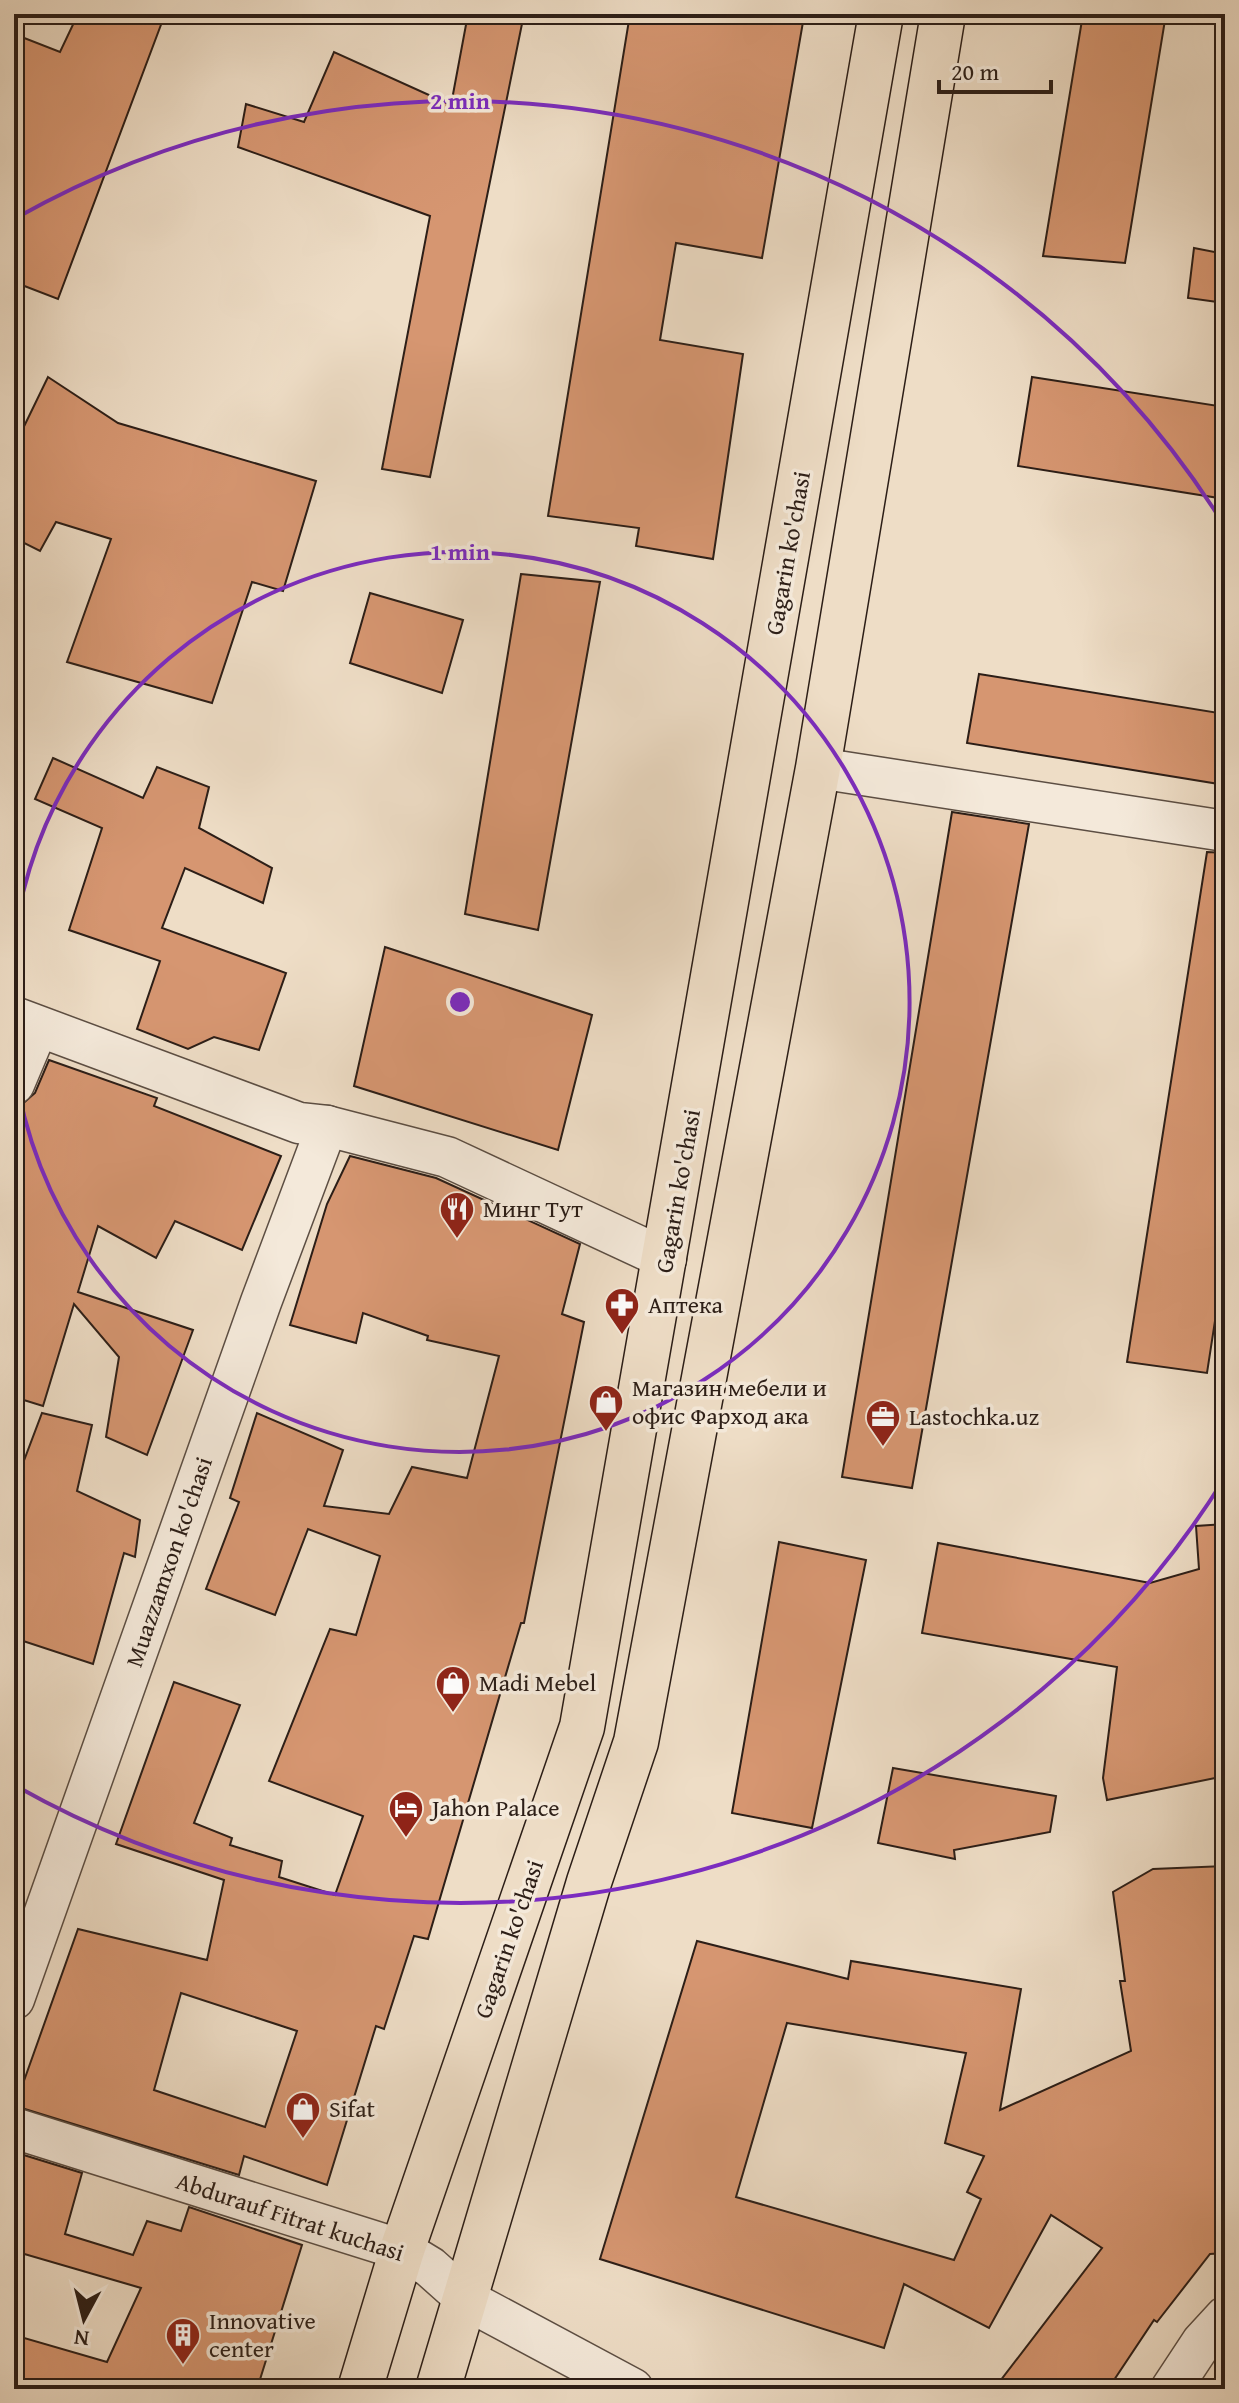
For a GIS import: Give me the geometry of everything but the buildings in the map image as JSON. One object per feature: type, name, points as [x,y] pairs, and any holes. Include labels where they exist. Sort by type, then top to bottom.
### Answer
[{"type":"main road","name":"Gagarin ko'chasi","points":[[360,2389],[402,2250],[582,1727],[881,14]]},
{"type":"main road","points":[[438,2389],[589,1882],[636,1742],[818,768],[943,14]]},
{"type":"street","points":[[818,768],[1225,831]]},
{"type":"street","points":[[14,1084],[26,1022],[299,1123],[327,1126],[447,1157],[666,1259]]},
{"type":"street","name":"Muazzamxon ko'chasi","points":[[14,1999],[261,1302],[327,1126]]},
{"type":"street","name":"Abdurauf Fitrat kuchasi","points":[[14,2128],[402,2250],[430,2267],[467,2300],[633,2389]]},
{"type":"street","points":[[1171,2389],[1202,2342],[1225,2317]]},
{"type":"place","name":"Минг Тут","points":[[457,1240]]},
{"type":"place","name":"Аптека","points":[[622,1336]]},
{"type":"place","name":"Магазин мебели и офис Фарход ака","points":[[606,1433]]},
{"type":"place","name":"Lastochka.uz","points":[[883,1448]]},
{"type":"place","name":"Madi Mebel","points":[[453,1714]]},
{"type":"place","name":"Jahon Palace","points":[[406,1839]]},
{"type":"place","name":"Sifat","points":[[303,2140]]},
{"type":"place","name":"Innovative center","points":[[183,2366]]}]
